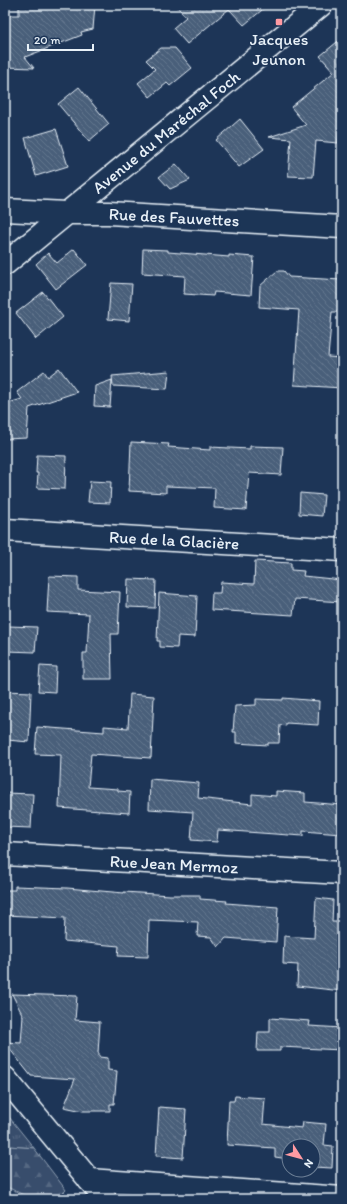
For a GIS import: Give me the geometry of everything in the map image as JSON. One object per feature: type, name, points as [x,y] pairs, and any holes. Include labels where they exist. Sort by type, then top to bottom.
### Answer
[{"type":"street","name":"Avenue du Maréchal Foch","points":[[5,264],[321,5]]},
{"type":"street","name":"Rue des Fauvettes","points":[[5,210],[66,213],[109,213],[342,227]]},
{"type":"street","name":"Rue de la Glacière","points":[[5,530],[342,550]]},
{"type":"street","name":"Rue Jean Mermoz","points":[[5,854],[342,873]]},
{"type":"street","points":[[5,1078],[105,1199]]},
{"type":"street","points":[[89,1180],[342,1198]]},
{"type":"green space","points":[[5,1112],[34,1148],[9,1146],[5,1143]]},
{"type":"green space","points":[[5,1143],[9,1146],[34,1148],[66,1190],[57,1199],[32,1199],[5,1186]]},
{"type":"building","points":[[19,5],[95,5],[93,29],[81,32],[82,35],[25,57],[34,68],[5,67],[5,15],[19,15]]},
{"type":"building","points":[[176,5],[268,5],[244,25],[229,9],[187,44],[173,28],[186,17]]},
{"type":"building","points":[[342,38],[342,134],[339,134],[338,143],[316,141],[313,177],[288,176],[291,139],[269,137],[306,125],[291,107],[334,72],[320,56]]},
{"type":"building","points":[[161,48],[175,48],[192,68],[170,86],[167,83],[150,97],[138,83],[155,69],[146,60]]},
{"type":"building","points":[[79,87],[109,124],[89,141],[58,104]]},
{"type":"building","points":[[240,119],[264,149],[239,167],[216,140]]},
{"type":"building","points":[[56,129],[68,166],[36,176],[25,138]]},
{"type":"building","points":[[176,164],[190,180],[170,189],[159,177]]},
{"type":"building","points":[[74,249],[87,265],[56,289],[36,264],[48,253],[57,263]]},
{"type":"building","points":[[143,249],[168,250],[168,252],[229,257],[229,255],[254,257],[251,295],[214,292],[213,296],[184,294],[185,276],[142,273]]},
{"type":"building","points":[[277,271],[284,271],[289,277],[341,280],[339,312],[332,312],[328,357],[342,358],[342,388],[294,385],[299,310],[259,307],[260,286]]},
{"type":"building","points":[[111,283],[132,284],[129,321],[108,319]]},
{"type":"building","points":[[43,292],[63,317],[36,339],[16,313]]},
{"type":"building","points":[[59,368],[77,392],[29,408],[27,438],[5,439],[5,404],[22,399],[17,392],[44,371],[48,377]]},
{"type":"building","points":[[169,371],[167,389],[113,386],[112,376]]},
{"type":"building","points":[[112,380],[110,407],[94,406],[95,386]]},
{"type":"building","points":[[131,442],[169,444],[168,447],[210,450],[210,447],[250,449],[250,446],[283,447],[281,475],[249,473],[246,510],[214,508],[215,488],[166,486],[166,493],[129,491]]},
{"type":"building","points":[[37,455],[66,456],[65,489],[37,488]]},
{"type":"building","points":[[90,481],[111,482],[110,503],[88,502]]},
{"type":"building","points":[[300,493],[324,495],[322,516],[299,514]]},
{"type":"building","points":[[255,561],[291,563],[291,570],[304,571],[303,576],[342,580],[342,602],[295,599],[293,615],[211,610],[212,593],[220,593],[221,582],[254,584]]},
{"type":"building","points":[[49,576],[78,577],[78,590],[120,592],[118,634],[111,634],[112,679],[83,679],[83,653],[87,653],[89,614],[47,612]]},
{"type":"building","points":[[128,579],[156,580],[155,608],[127,607]]},
{"type":"building","points":[[159,593],[197,596],[195,637],[178,636],[177,648],[160,647],[160,641],[157,641]]},
{"type":"building","points":[[8,626],[37,627],[35,652],[7,651]]},
{"type":"building","points":[[40,666],[56,667],[55,692],[38,691]]},
{"type":"building","points":[[5,691],[31,692],[29,742],[7,740],[7,732],[5,732]]},
{"type":"building","points":[[130,694],[154,696],[151,758],[91,754],[88,787],[118,789],[118,791],[130,792],[129,813],[59,808],[61,755],[35,754],[37,727],[104,732],[104,726],[128,728]]},
{"type":"building","points":[[283,698],[319,701],[318,725],[286,723],[286,726],[280,725],[279,743],[268,743],[268,745],[236,743],[236,732],[233,732],[235,706],[256,705],[256,699],[283,700]]},
{"type":"building","points":[[150,779],[199,783],[198,798],[252,804],[252,794],[276,796],[276,791],[305,793],[305,802],[342,805],[341,834],[303,831],[303,836],[218,830],[217,842],[191,840],[193,812],[149,809]]},
{"type":"building","points":[[5,793],[33,794],[31,828],[5,827]]},
{"type":"building","points":[[15,886],[67,888],[124,893],[200,895],[200,899],[227,901],[226,903],[278,907],[276,942],[226,938],[218,947],[211,937],[197,936],[198,922],[149,920],[148,957],[118,956],[119,946],[64,941],[65,918],[5,915],[5,890],[15,890]]},
{"type":"building","points":[[316,898],[333,900],[332,922],[342,922],[342,991],[297,986],[298,965],[283,964],[284,936],[314,938]]},
{"type":"building","points":[[12,994],[77,996],[75,1020],[100,1022],[99,1057],[108,1058],[108,1070],[117,1071],[114,1104],[110,1104],[110,1111],[83,1111],[64,1107],[75,1079],[31,1076],[5,1043],[21,1043],[23,1016]]},
{"type":"building","points":[[270,1018],[310,1021],[309,1026],[342,1028],[342,1050],[280,1047],[280,1051],[257,1051],[258,1032],[270,1032]]},
{"type":"building","points":[[235,1096],[265,1098],[263,1124],[302,1128],[303,1122],[326,1124],[324,1145],[333,1146],[332,1168],[321,1167],[321,1138],[281,1138],[281,1158],[275,1157],[275,1148],[227,1145],[229,1101],[234,1101]]},
{"type":"building","points":[[159,1107],[186,1109],[183,1158],[156,1156]]},
{"type":"place","name":"Jacques Jeunon","points":[[279,22]]}]
